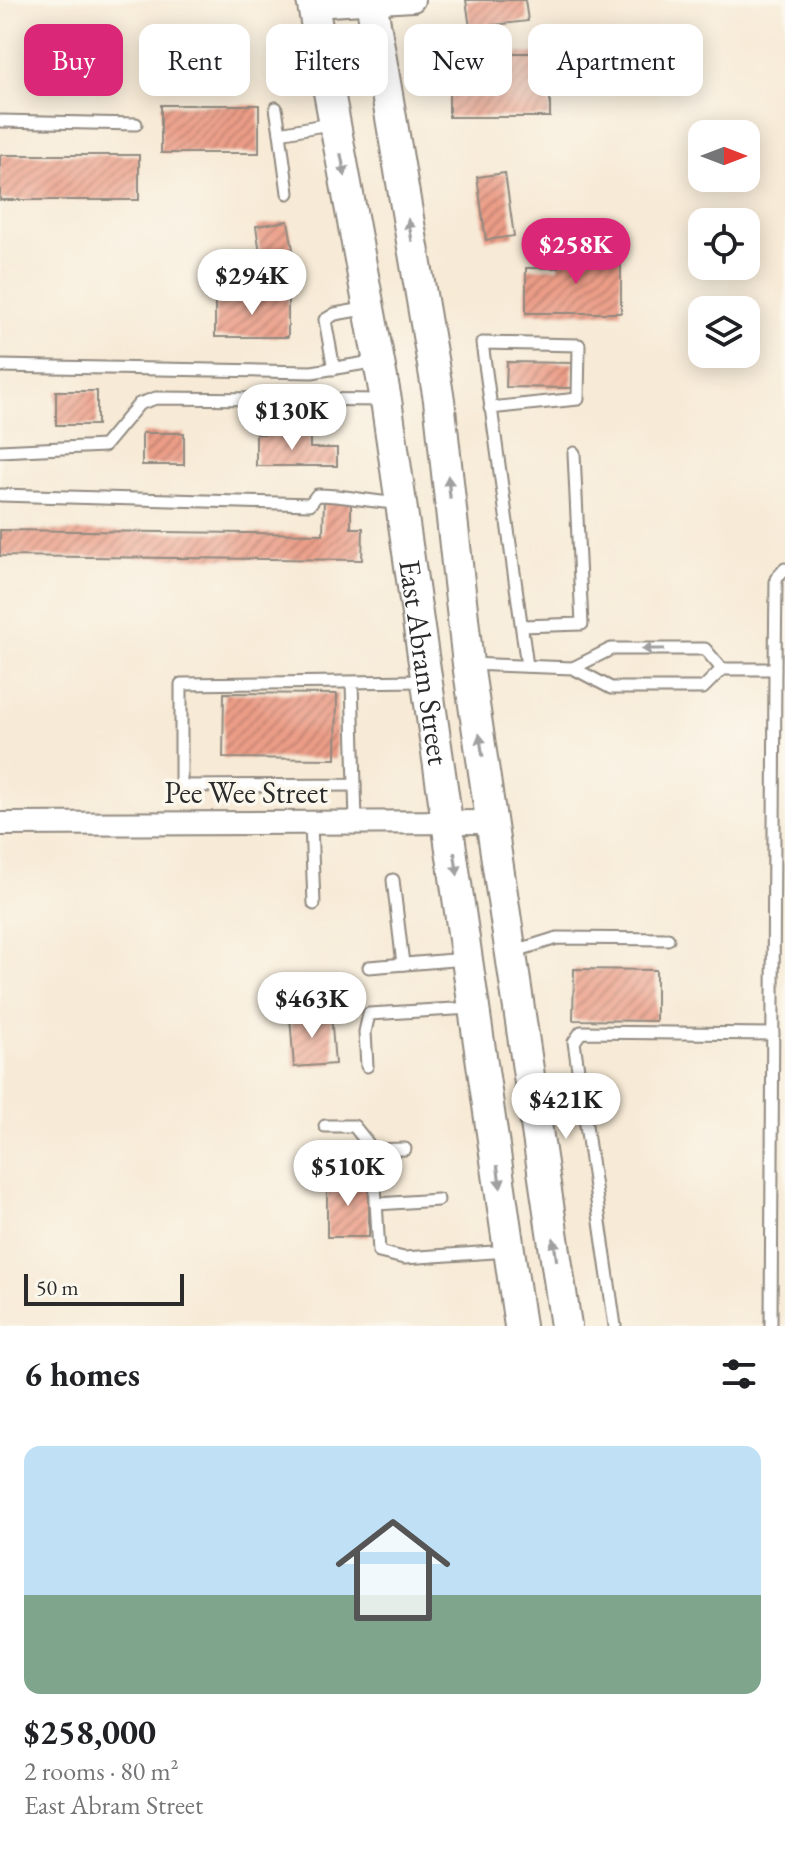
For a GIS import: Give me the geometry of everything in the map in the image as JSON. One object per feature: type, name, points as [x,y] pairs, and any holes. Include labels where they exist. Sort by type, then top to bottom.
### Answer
[{"type":"main road","name":"East Abram Street","points":[[371,2],[439,400],[468,664],[566,1326]]},
{"type":"main road","name":"East Abram Street","points":[[313,3],[386,400],[450,823],[520,1326]]},
{"type":"main road","points":[[391,432],[408,467],[418,506],[443,648],[449,657],[468,664]]},
{"type":"street","points":[[313,3],[413,0]]},
{"type":"street","name":"Pee Wee Street","points":[[0,824],[493,822]]},
{"type":"lane","points":[[276,108],[288,193]]},
{"type":"lane","points":[[0,121],[136,124]]},
{"type":"lane","points":[[280,133],[335,123]]},
{"type":"lane","points":[[334,369],[325,320],[335,314],[369,308]]},
{"type":"lane","points":[[490,408],[578,399],[579,345],[482,343],[490,408],[527,666]]},
{"type":"lane","points":[[0,366],[312,372],[379,361]]},
{"type":"lane","points":[[0,451],[104,446],[139,404],[156,398],[386,400]]},
{"type":"lane","points":[[522,626],[582,624],[574,453]]},
{"type":"lane","points":[[0,495],[310,504],[317,495],[351,495],[361,502],[402,503]]},
{"type":"lane","points":[[771,1326],[776,579],[785,569]]},
{"type":"lane","points":[[573,668],[611,649],[705,649],[722,669]]},
{"type":"lane","points":[[468,664],[573,668],[611,688],[703,688],[722,669],[775,669]]},
{"type":"lane","points":[[355,785],[181,786],[181,684],[429,681]]},
{"type":"lane","points":[[352,682],[356,823]]},
{"type":"lane","points":[[311,823],[314,904]]},
{"type":"lane","points":[[393,880],[403,964]]},
{"type":"lane","points":[[512,953],[557,938],[668,939]]},
{"type":"lane","points":[[369,967],[469,958]]},
{"type":"lane","points":[[367,1066],[369,1014],[476,1008]]},
{"type":"lane","points":[[615,1326],[574,1042],[581,1032],[773,1034]]},
{"type":"lane","points":[[325,1126],[354,1126],[373,1150],[379,1252],[404,1258],[510,1251]]},
{"type":"lane","points":[[373,1150],[405,1149]]},
{"type":"lane","points":[[377,1204],[438,1200]]},
{"type":"building","points":[[466,0],[525,0],[528,21],[469,24]]},
{"type":"building","points":[[512,53],[528,53],[528,96],[550,96],[550,117],[449,117],[449,96],[512,96]]},
{"type":"building","points":[[161,105],[259,105],[259,153],[161,153]]},
{"type":"building","points":[[0,155],[139,155],[139,200],[0,200]]},
{"type":"building","points":[[505,173],[514,236],[486,240],[477,177]]},
{"type":"building","points":[[288,221],[295,261],[262,267],[256,226]]},
{"type":"building","points":[[559,255],[621,257],[621,313],[526,313],[526,268],[559,268]]},
{"type":"building","points":[[215,297],[288,297],[288,337],[215,337]]},
{"type":"building","points":[[507,362],[573,363],[572,388],[506,387]]},
{"type":"building","points":[[56,391],[97,391],[97,425],[56,425]]},
{"type":"building","points":[[142,433],[184,433],[184,465],[142,465]]},
{"type":"building","points":[[256,434],[310,434],[310,448],[337,448],[337,466],[256,466]]},
{"type":"building","points":[[324,498],[351,498],[351,528],[363,528],[362,560],[0,556],[0,530],[323,534]]},
{"type":"building","points":[[224,693],[337,694],[336,759],[223,758]]},
{"type":"building","points":[[574,969],[656,970],[656,1021],[573,1020]]},
{"type":"building","points":[[286,993],[327,993],[327,1011],[286,1011]]},
{"type":"building","points":[[331,1014],[335,1064],[294,1067],[290,1017]]},
{"type":"building","points":[[327,1178],[369,1178],[369,1237],[327,1237]]}]
